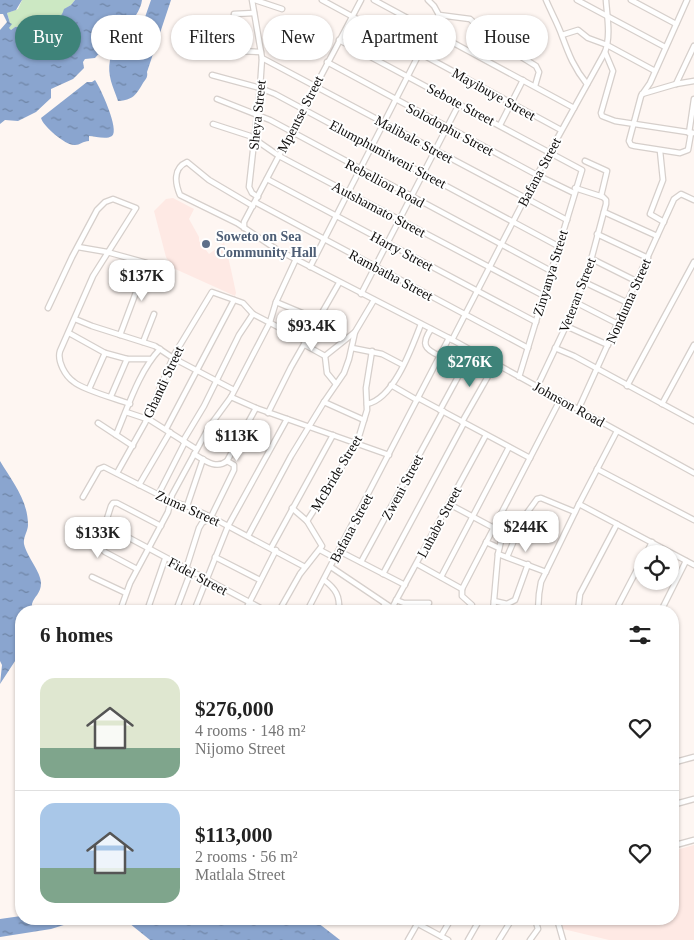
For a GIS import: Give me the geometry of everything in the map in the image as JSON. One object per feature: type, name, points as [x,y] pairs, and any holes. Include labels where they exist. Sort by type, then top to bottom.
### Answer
[{"type":"street","points":[[253,0],[282,9]]},
{"type":"street","name":"Sheya Street","points":[[253,0],[262,58],[249,187],[252,193],[258,196]]},
{"type":"street","name":"Mayibuye Street","points":[[322,0],[350,15]]},
{"type":"street","name":"Mpentse Street","points":[[353,15],[361,0]]},
{"type":"street","points":[[374,0],[402,15]]},
{"type":"street","points":[[428,0],[439,14],[470,19],[491,38],[536,66],[539,72],[535,86]]},
{"type":"street","points":[[546,0],[562,35],[568,56],[587,84]]},
{"type":"street","points":[[577,0],[665,47]]},
{"type":"street","name":"Bafana Street","points":[[310,605],[417,399],[465,315],[537,175],[605,52],[607,45],[606,0]]},
{"type":"street","points":[[631,0],[676,24]]},
{"type":"street","points":[[688,0],[655,71],[642,94],[629,139],[630,144],[680,153],[688,150],[691,133],[690,114],[694,99]]},
{"type":"street","points":[[254,13],[234,14],[233,43],[237,51],[261,52]]},
{"type":"street","points":[[562,35],[577,29],[588,38],[607,45],[655,71]]},
{"type":"street","name":"Mpentse Street","points":[[245,230],[244,222],[343,33]]},
{"type":"street","name":"Sebote Street","points":[[339,40],[582,170]]},
{"type":"street","points":[[456,44],[574,108]]},
{"type":"street","points":[[676,84],[694,46]]},
{"type":"street","points":[[605,52],[613,71],[602,116],[615,121],[691,133]]},
{"type":"street","name":"Malibale Street","points":[[262,58],[567,220]]},
{"type":"street","points":[[310,267],[416,60]]},
{"type":"street","name":"Mayibuye Street","points":[[433,60],[562,130]]},
{"type":"street","name":"Solodophu Street","points":[[328,62],[537,175],[575,191],[606,199]]},
{"type":"street","name":"Elumphumiweni Street","points":[[212,74],[260,88],[424,173],[558,246]]},
{"type":"street","points":[[500,126],[523,80]]},
{"type":"street","points":[[642,94],[694,81]]},
{"type":"street","name":"Rebellion Road","points":[[218,99],[267,119],[551,271]]},
{"type":"street","points":[[361,294],[459,104]]},
{"type":"street","name":"Autshamato Street","points":[[214,124],[250,136],[254,141],[279,156],[544,296]]},
{"type":"street","points":[[660,150],[663,180],[650,214],[664,222]]},
{"type":"street","points":[[585,161],[607,171],[600,196]]},
{"type":"street","name":"Rambatha Street","points":[[180,195],[175,179],[181,166],[187,162],[209,180],[528,348]]},
{"type":"street","name":"Zinyanya Street","points":[[519,377],[582,170]]},
{"type":"street","name":"Harry Street","points":[[268,179],[536,322]]},
{"type":"street","name":"Johnson Road","points":[[180,195],[237,224],[310,267],[451,339],[694,473]]},
{"type":"street","name":"Nonduma Street","points":[[578,410],[638,282],[674,199],[680,195],[694,200]]},
{"type":"street","name":"Veteran Street","points":[[537,387],[566,326],[584,282],[592,259],[606,199]]},
{"type":"street","points":[[48,308],[97,210],[105,202],[117,200],[136,208],[90,282],[60,351],[60,360],[71,380],[89,389],[130,404]]},
{"type":"street","points":[[604,212],[657,236]]},
{"type":"street","points":[[597,234],[648,258]]},
{"type":"street","points":[[78,247],[107,252],[147,263],[120,335]]},
{"type":"street","points":[[122,605],[137,570],[169,509],[172,495],[209,427],[231,397],[270,322],[276,302],[296,259]]},
{"type":"street","points":[[592,259],[638,282]]},
{"type":"street","points":[[627,386],[694,262]]},
{"type":"street","points":[[268,412],[339,282]]},
{"type":"street","points":[[584,282],[628,303]]},
{"type":"street","name":"Ghandi Street","points":[[117,473],[146,418],[173,358],[212,292],[234,300]]},
{"type":"street","points":[[139,485],[234,300],[244,304],[253,314],[270,322],[325,356]]},
{"type":"street","points":[[248,536],[291,456],[345,371],[355,332],[374,300]]},
{"type":"street","points":[[276,302],[319,320]]},
{"type":"street","points":[[575,302],[618,324]]},
{"type":"street","points":[[143,342],[154,314]]},
{"type":"street","points":[[158,495],[241,332],[253,314]]},
{"type":"street","points":[[75,318],[90,325],[155,346],[173,358],[234,390]]},
{"type":"street","points":[[367,404],[378,401],[391,385],[403,365],[420,324]]},
{"type":"street","points":[[566,326],[608,346]]},
{"type":"street","points":[[431,329],[424,340],[425,344],[430,351],[440,356]]},
{"type":"street","points":[[325,356],[355,332]]},
{"type":"street","points":[[69,333],[105,353],[127,360],[151,359]]},
{"type":"street","points":[[662,404],[694,345]]},
{"type":"street","points":[[352,348],[372,351],[389,357],[403,365]]},
{"type":"street","points":[[555,348],[694,421]]},
{"type":"street","points":[[116,435],[151,359],[160,349]]},
{"type":"street","name":"McBride Street","points":[[306,521],[357,444],[367,404],[366,388],[372,351]]},
{"type":"street","points":[[89,389],[105,353]]},
{"type":"street","points":[[325,356],[327,374],[336,384]]},
{"type":"street","points":[[111,396],[127,360]]},
{"type":"street","points":[[384,574],[495,364]]},
{"type":"street","name":"Zweni Street","points":[[361,562],[459,375]]},
{"type":"street","points":[[391,385],[530,458]]},
{"type":"street","points":[[231,397],[256,408],[389,455]]},
{"type":"street","points":[[471,605],[462,596],[462,589],[560,400]]},
{"type":"street","points":[[324,402],[364,420]]},
{"type":"street","points":[[126,412],[146,418],[184,442],[203,459],[217,465],[227,460],[256,408]]},
{"type":"street","points":[[196,605],[228,526],[287,418]]},
{"type":"street","points":[[98,423],[132,446]]},
{"type":"street","points":[[538,605],[540,586],[546,572],[574,512],[617,431]]},
{"type":"street","points":[[271,548],[333,435]]},
{"type":"street","name":"Luhabe Street","points":[[394,605],[486,435]]},
{"type":"street","points":[[441,577],[509,447]]},
{"type":"street","points":[[186,506],[203,459]]},
{"type":"street","points":[[178,605],[199,528],[210,517],[235,468],[227,460]]},
{"type":"street","points":[[83,497],[99,469],[104,467],[117,473]]},
{"type":"street","points":[[597,469],[694,520]]},
{"type":"street","name":"Zuma Street","points":[[117,473],[158,495],[210,517],[276,550],[305,567]]},
{"type":"street","points":[[507,557],[524,517],[537,499],[541,498],[574,512]]},
{"type":"street","points":[[137,570],[103,551],[102,538],[111,506],[115,502],[161,526]]},
{"type":"street","points":[[449,504],[494,528]]},
{"type":"street","points":[[579,504],[694,565]]},
{"type":"street","points":[[282,605],[305,567],[320,550],[321,545],[306,521],[292,508]]},
{"type":"street","points":[[494,605],[499,551],[504,525],[501,514]]},
{"type":"street","points":[[579,605],[580,594],[618,524]]},
{"type":"street","name":"Fidel Street","points":[[105,525],[165,559],[254,605]]},
{"type":"street","points":[[486,542],[507,557],[546,572]]},
{"type":"street","points":[[250,603],[276,550]]},
{"type":"street","points":[[320,550],[335,558]]},
{"type":"street","points":[[339,551],[405,585]]},
{"type":"street","points":[[215,557],[260,580]]},
{"type":"street","points":[[149,605],[165,559]]},
{"type":"street","points":[[664,605],[686,561]]},
{"type":"street","points":[[417,564],[462,589]]},
{"type":"street","points":[[494,601],[507,604],[515,600],[528,564]]},
{"type":"street","points":[[330,567],[385,604]]},
{"type":"street","points":[[620,605],[634,576]]},
{"type":"street","points":[[92,577],[126,593]]},
{"type":"street","points":[[324,580],[337,592],[339,605]]},
{"type":"street","points":[[396,600],[404,603],[429,603]]},
{"type":"street","points":[[679,761],[694,757]]},
{"type":"street","points":[[679,803],[694,799]]},
{"type":"street","points":[[679,844],[694,840]]},
{"type":"street","points":[[408,940],[417,925]]},
{"type":"street","points":[[425,925],[448,940]]},
{"type":"street","points":[[440,936],[447,925]]},
{"type":"street","points":[[468,940],[477,925]]},
{"type":"street","points":[[499,940],[508,925]]},
{"type":"street","points":[[530,940],[538,929],[537,925]]},
{"type":"street","points":[[558,925],[562,940]]},
{"type":"shaded area","points":[[173,198],[194,209],[189,219],[199,237],[199,241],[209,254],[224,243],[236,293],[235,296],[173,268],[166,257],[154,211],[166,199]]},
{"type":"shaded area","points":[[694,845],[694,940],[609,940],[563,929],[561,925],[679,925],[679,849]]},
{"type":"green space","points":[[22,0],[75,0],[65,9],[62,15],[15,15],[15,27],[11,30],[9,29],[10,23],[7,13],[18,9]]},
{"type":"water","points":[[0,0],[22,0],[16,10],[7,13],[12,24],[9,28],[11,30],[15,27],[15,60],[81,60],[81,15],[61,15],[64,9],[75,0],[142,0],[136,15],[91,15],[91,58],[85,59],[83,62],[84,68],[73,79],[51,89],[51,98],[36,112],[18,121],[5,120],[0,124],[0,30],[7,22],[3,14],[0,14]]},
{"type":"water","points":[[151,0],[171,0],[161,30],[161,15],[146,15]]},
{"type":"water","points":[[110,60],[151,60],[146,78],[134,96],[118,101],[112,86]]},
{"type":"water","points":[[95,80],[108,108],[114,132],[112,136],[104,138],[89,136],[89,141],[77,145],[66,142],[55,135],[41,118],[87,82]]},
{"type":"water","points":[[0,461],[25,507],[28,525],[24,544],[39,574],[41,583],[40,590],[32,605],[15,605],[15,661],[0,684],[2,665],[0,661]]},
{"type":"water","points":[[15,917],[15,925],[64,925],[51,929],[0,937],[0,919]]},
{"type":"water","points":[[131,925],[321,925],[340,940],[150,940]]},
{"type":"place","name":"Soweto on Sea Community Hall","points":[[206,244]]}]
